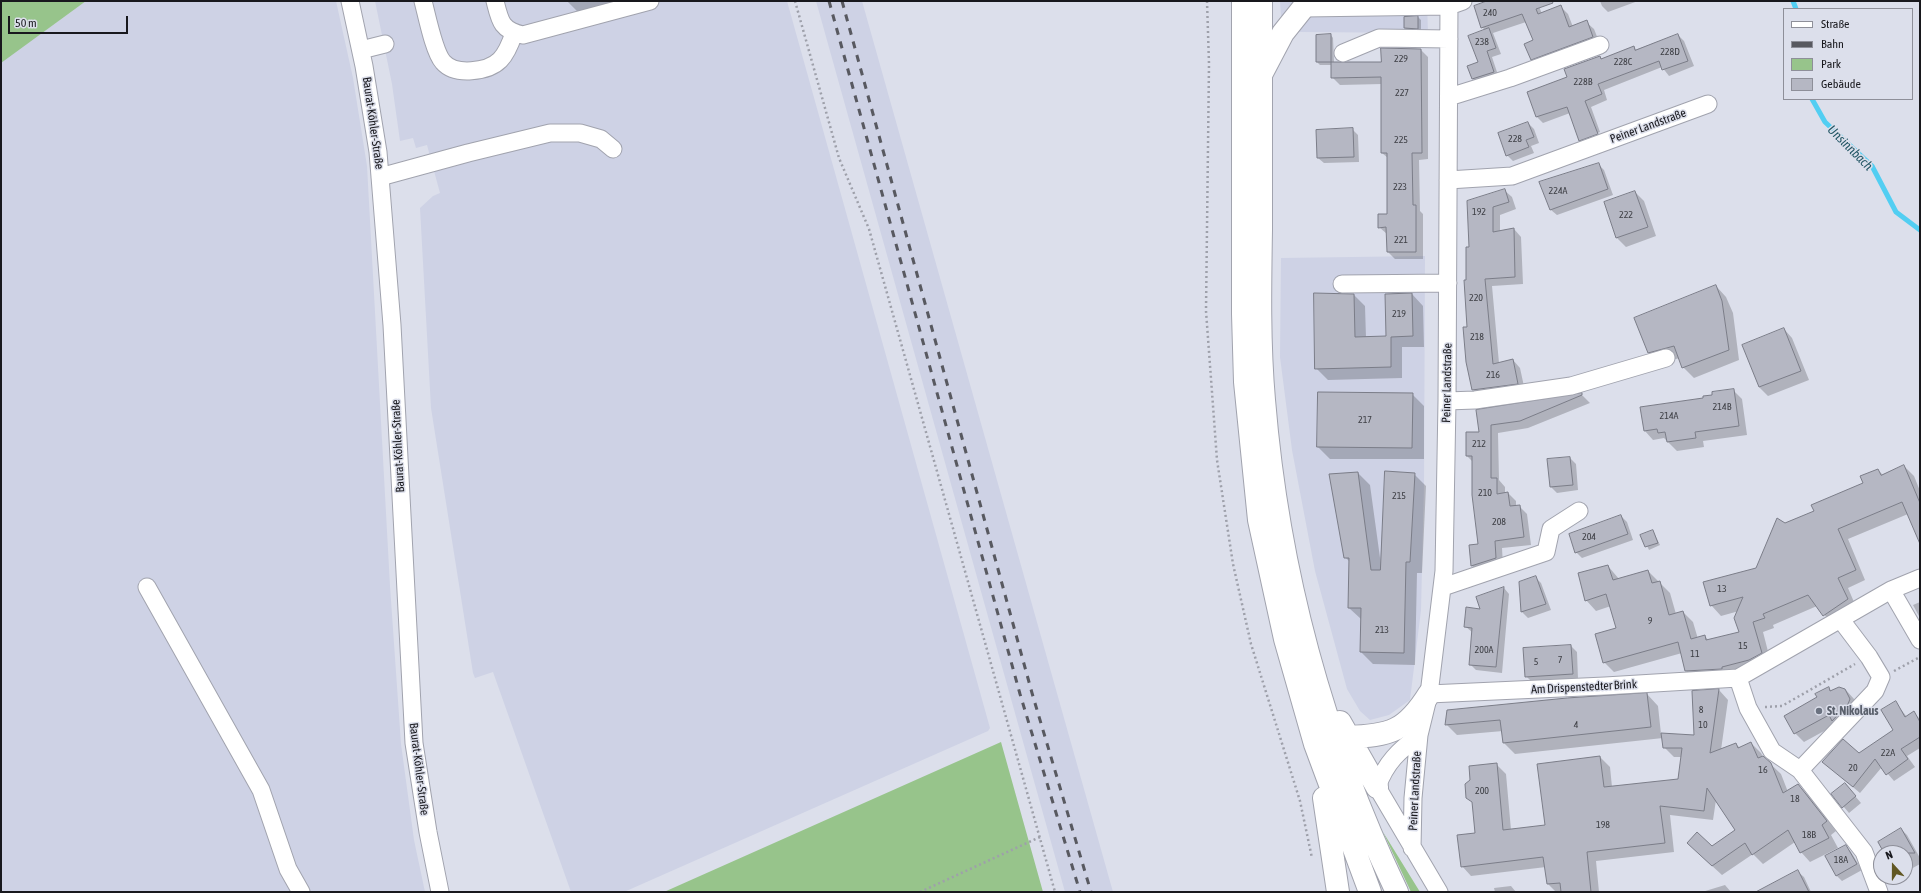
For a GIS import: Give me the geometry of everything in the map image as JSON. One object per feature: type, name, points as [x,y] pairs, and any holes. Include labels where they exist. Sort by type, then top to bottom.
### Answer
[{"type":"highway","points":[[1243,1],[1243,314],[1245,382],[1259,520],[1285,639],[1315,744],[1370,892]]},
{"type":"highway","points":[[1261,1],[1260,322],[1264,398],[1276,504],[1291,585],[1310,663],[1336,744],[1397,892]]},
{"type":"highway","points":[[1261,75],[1283,33],[1303,5]]},
{"type":"highway","points":[[1310,663],[1347,737],[1377,787]]},
{"type":"highway","points":[[1347,737],[1378,735],[1396,729],[1411,719],[1419,710],[1429,694]]},
{"type":"highway","points":[[1315,744],[1338,892]]},
{"type":"street","name":"Baurat-Köhler-Straße","points":[[350,1],[361,50],[377,144],[392,325],[414,743],[428,832],[440,892]]},
{"type":"street","points":[[423,1],[438,55],[443,63],[460,72],[470,72],[496,63],[504,54],[514,33]]},
{"type":"street","points":[[495,1],[500,22],[506,29],[523,35],[534,34],[650,1]]},
{"type":"street","points":[[1303,5],[1453,3]]},
{"type":"street","name":"Peiner Landstraße","points":[[1412,848],[1413,798],[1419,735],[1429,694],[1443,587],[1447,401],[1449,39],[1453,3]]},
{"type":"street","points":[[1343,53],[1379,38],[1449,39]]},
{"type":"street","points":[[361,50],[385,44]]},
{"type":"street","points":[[1449,98],[1510,78],[1600,45]]},
{"type":"street","name":"Peiner Landstraße","points":[[1448,180],[1512,176],[1708,104]]},
{"type":"street","points":[[380,177],[468,152],[550,133],[580,132],[601,139],[613,149]]},
{"type":"street","points":[[1342,284],[1448,283]]},
{"type":"street","points":[[1447,401],[1475,400],[1571,386],[1666,358]]},
{"type":"street","points":[[1443,587],[1546,552],[1551,529],[1579,511]]},
{"type":"street","name":"Am Drispenstedter Brink","points":[[1429,694],[1738,678],[1891,590],[1920,578]]},
{"type":"street","points":[[147,587],[261,790],[288,869],[301,892]]},
{"type":"street","points":[[1891,590],[1920,640]]},
{"type":"street","points":[[1800,770],[1875,691],[1882,677],[1869,656],[1841,620]]},
{"type":"street","points":[[1738,678],[1748,708],[1772,751],[1800,770],[1864,852],[1879,892]]},
{"type":"street","name":"Peiner Landstraße","points":[[1419,735],[1393,756],[1382,772],[1377,787],[1439,892]]},
{"type":"street","points":[[1335,869],[1346,892]]},
{"type":"path","points":[[795,1],[839,158],[869,229],[1055,892]]},
{"type":"path","points":[[1748,708],[1782,706],[1869,656]]},
{"type":"path","points":[[1882,677],[1920,656]]},
{"type":"path","points":[[920,892],[1040,837]]},
{"type":"shaded area","points":[[1,1],[36,37],[86,1],[336,1],[353,78],[367,166],[390,586],[401,744],[414,840],[425,892],[1,892]]},
{"type":"shaded area","points":[[375,1],[787,1],[990,728],[988,731],[624,892],[571,892],[493,672],[475,678],[473,673],[431,408],[420,208],[433,196],[440,193],[427,145],[416,148],[413,138],[400,141],[392,84]]},
{"type":"shaded area","points":[[816,1],[862,1],[1113,892],[1065,892]]},
{"type":"shaded area","points":[[1280,1],[1427,1],[1428,33],[1300,32],[1281,16]]},
{"type":"shaded area","points":[[1425,256],[1424,486],[1421,610],[1410,700],[1389,715],[1370,720],[1360,711],[1347,689],[1315,571],[1292,450],[1280,357],[1281,258]]},
{"type":"green space","points":[[1,1],[86,1],[1,63]]},
{"type":"green space","points":[[1001,742],[1043,892],[664,892]]},
{"type":"green space","points":[[1383,832],[1420,892],[1411,892]]},
{"type":"building","points":[[1487,1],[1552,1],[1553,3],[1536,9],[1538,14],[1561,5],[1569,27],[1587,20],[1593,37],[1531,60],[1524,44],[1533,40],[1522,14],[1481,28],[1474,6]]},
{"type":"building","points":[[1418,16],[1418,29],[1404,28],[1404,17]]},
{"type":"building","points":[[1489,28],[1496,48],[1487,51],[1494,72],[1472,79],[1467,66],[1478,62],[1468,36]]},
{"type":"building","points":[[1331,34],[1331,62],[1316,62],[1316,35]]},
{"type":"building","points":[[1678,34],[1688,61],[1662,70],[1659,61],[1598,84],[1602,94],[1585,101],[1598,134],[1579,141],[1567,107],[1536,117],[1527,92],[1567,77],[1564,69],[1600,56],[1601,59],[1634,46],[1635,50]]},
{"type":"building","points":[[1381,48],[1421,49],[1422,153],[1412,153],[1413,205],[1416,205],[1416,252],[1387,252],[1386,227],[1378,228],[1378,214],[1387,214],[1387,153],[1381,153],[1381,77],[1331,78],[1331,62],[1381,62]]},
{"type":"building","points":[[1528,122],[1534,137],[1526,140],[1529,147],[1506,156],[1498,133]]},
{"type":"building","points":[[1353,128],[1354,157],[1317,158],[1316,130]]},
{"type":"building","points":[[1599,163],[1608,189],[1550,210],[1539,182]]},
{"type":"building","points":[[1505,189],[1509,202],[1493,207],[1493,232],[1514,228],[1515,277],[1485,279],[1493,364],[1513,359],[1518,384],[1472,390],[1466,362],[1463,327],[1467,327],[1464,280],[1466,280],[1466,247],[1469,247],[1467,201]]},
{"type":"building","points":[[1635,191],[1648,227],[1616,238],[1604,202]]},
{"type":"building","points":[[1716,285],[1722,301],[1729,350],[1682,368],[1674,346],[1648,353],[1634,318]]},
{"type":"building","points":[[1314,293],[1354,294],[1355,337],[1386,336],[1385,294],[1412,293],[1413,336],[1391,337],[1391,367],[1315,369]]},
{"type":"building","points":[[1784,328],[1801,371],[1759,387],[1742,345]]},
{"type":"building","points":[[1734,389],[1739,426],[1695,432],[1696,438],[1667,442],[1665,432],[1658,433],[1657,429],[1644,431],[1640,407],[1703,398],[1703,396],[1712,395],[1712,392]]},
{"type":"building","points":[[1318,392],[1413,393],[1412,448],[1317,447]]},
{"type":"building","points":[[1582,393],[1582,395],[1520,421],[1491,425],[1491,478],[1497,478],[1497,494],[1508,492],[1510,506],[1520,505],[1524,537],[1495,541],[1496,558],[1471,566],[1469,545],[1478,544],[1472,495],[1472,456],[1466,456],[1466,432],[1479,432],[1476,410]]},
{"type":"building","points":[[1570,457],[1573,485],[1550,487],[1547,459]]},
{"type":"building","points":[[1904,465],[1920,503],[1920,544],[1902,502],[1838,529],[1856,570],[1838,578],[1848,599],[1823,616],[1808,595],[1763,614],[1765,618],[1753,622],[1762,653],[1749,660],[1722,667],[1722,669],[1685,671],[1678,642],[1603,663],[1595,634],[1616,628],[1606,594],[1585,601],[1578,573],[1608,565],[1613,580],[1648,570],[1652,583],[1660,581],[1669,615],[1683,611],[1691,639],[1705,635],[1706,640],[1739,632],[1734,618],[1743,597],[1710,606],[1703,582],[1756,568],[1777,518],[1785,523],[1814,511],[1811,505],[1863,483],[1860,476],[1878,469],[1881,475]]},
{"type":"building","points":[[1385,471],[1415,473],[1410,562],[1406,562],[1404,653],[1360,652],[1361,608],[1348,608],[1349,558],[1344,558],[1329,474],[1358,472],[1371,570],[1380,570]]},
{"type":"building","points":[[1621,515],[1628,534],[1575,553],[1569,534]]},
{"type":"building","points":[[1653,530],[1658,543],[1645,547],[1640,535]]},
{"type":"building","points":[[1536,576],[1546,604],[1521,612],[1519,582]]},
{"type":"building","points":[[1504,587],[1496,667],[1469,665],[1472,628],[1464,627],[1466,607],[1480,609],[1476,597]]},
{"type":"building","points":[[1571,645],[1573,674],[1525,677],[1523,648]]},
{"type":"building","name":"St. Nikolaus","points":[[1829,687],[1830,691],[1839,687],[1845,689],[1850,699],[1848,704],[1832,721],[1829,715],[1794,734],[1784,716],[1817,697],[1815,694]]},
{"type":"building","points":[[1719,689],[1710,753],[1736,743],[1738,748],[1751,742],[1758,758],[1763,756],[1771,763],[1783,793],[1798,784],[1827,821],[1822,825],[1829,838],[1800,853],[1788,830],[1752,855],[1745,843],[1712,866],[1687,843],[1697,832],[1712,846],[1735,830],[1707,788],[1704,811],[1660,806],[1665,843],[1587,852],[1591,892],[1561,892],[1560,883],[1547,884],[1543,857],[1461,867],[1457,835],[1475,833],[1472,802],[1466,798],[1465,784],[1470,780],[1469,766],[1497,763],[1503,830],[1545,825],[1537,764],[1600,756],[1604,787],[1678,779],[1682,748],[1663,748],[1661,733],[1694,735],[1692,691]]},
{"type":"building","points":[[1647,693],[1651,727],[1503,743],[1500,720],[1445,725],[1447,710],[1567,698]]},
{"type":"building","points":[[1896,701],[1905,717],[1914,711],[1920,722],[1920,737],[1901,749],[1908,759],[1886,775],[1875,759],[1853,787],[1822,762],[1843,739],[1859,753],[1893,730],[1881,710]]},
{"type":"building","points":[[1845,783],[1856,796],[1842,808],[1831,794]]},
{"type":"building","points":[[1901,828],[1911,845],[1880,845],[1878,842]]},
{"type":"building","points":[[1846,845],[1857,864],[1836,876],[1825,856]]},
{"type":"building","points":[[1798,870],[1809,892],[1756,892]]},
{"type":"waterway","name":"Unsinnbach","points":[[1793,1],[1796,8]]},
{"type":"waterway","name":"Unsinnbach","points":[[1813,100],[1825,122],[1872,166],[1896,212],[1920,230]]},
{"type":"railway","points":[[829,1],[1020,694],[1080,892]]},
{"type":"railway","points":[[842,1],[1032,693],[1091,892]]},
{"type":"place","name":"St. Nikolaus","points":[[1819,711]]}]
